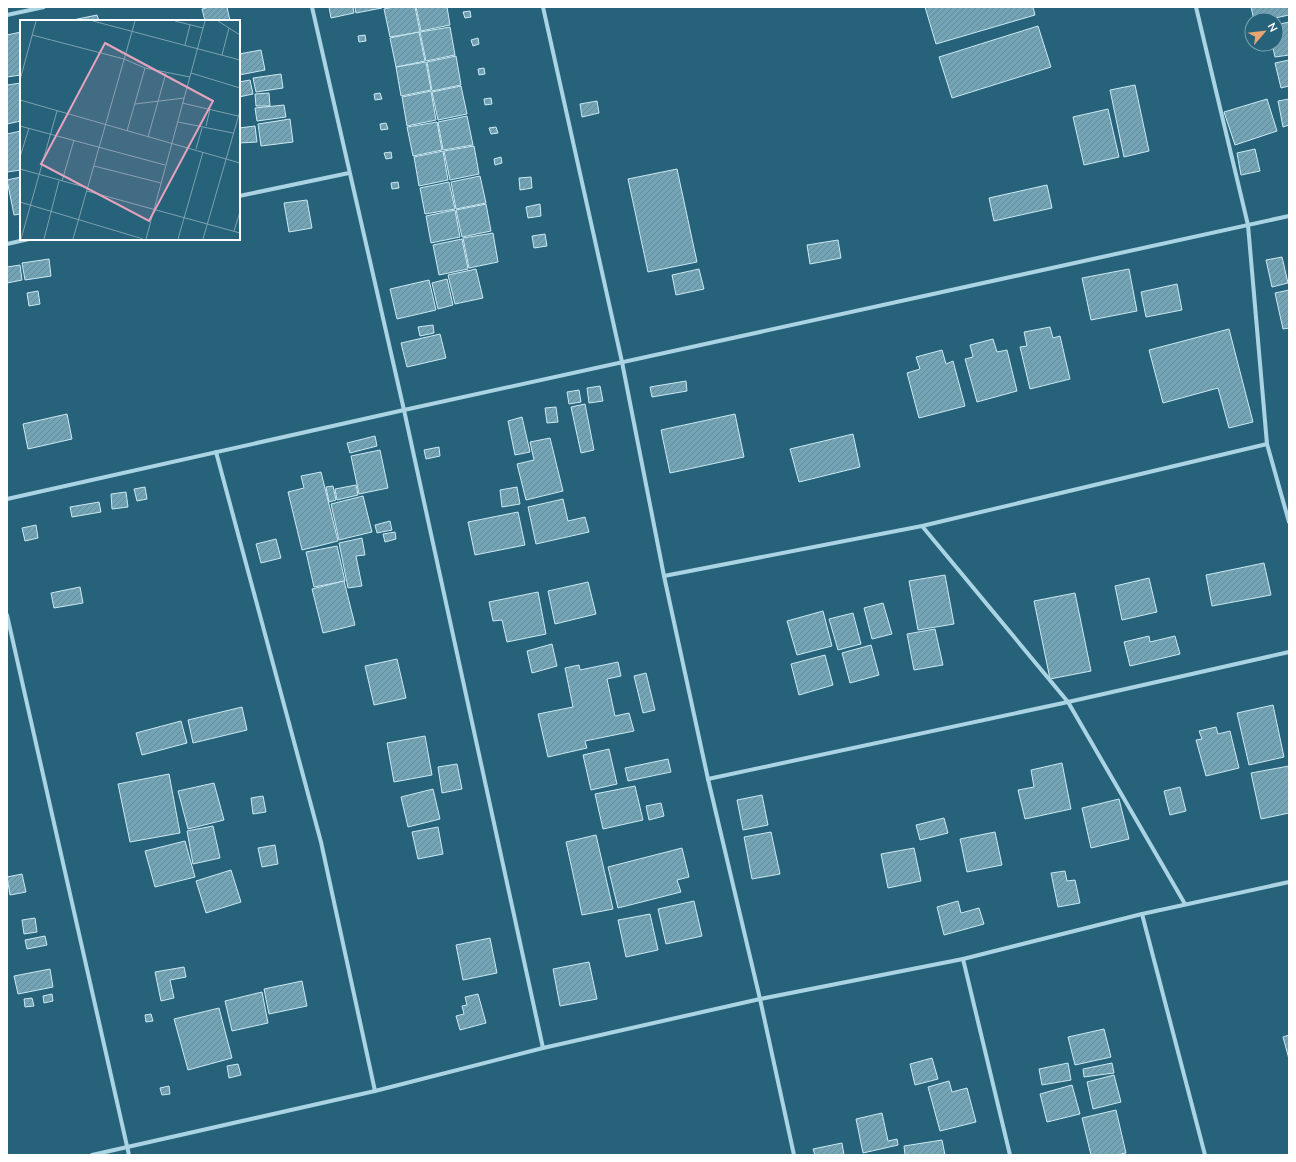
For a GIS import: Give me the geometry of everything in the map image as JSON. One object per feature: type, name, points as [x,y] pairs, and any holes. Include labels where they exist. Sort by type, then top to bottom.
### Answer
[{"type":"street","points":[[7,15],[44,7]]},
{"type":"street","points":[[312,7],[404,410],[543,1048]]},
{"type":"street","points":[[543,7],[622,362],[664,576],[708,779],[760,999],[794,1155]]},
{"type":"street","points":[[1196,7],[1248,225],[1267,444],[1289,522]]},
{"type":"street","points":[[240,196],[349,173]]},
{"type":"street","points":[[7,499],[404,410],[1289,216]]},
{"type":"street","points":[[7,244],[25,240]]},
{"type":"street","points":[[664,576],[922,526],[1267,444]]},
{"type":"street","points":[[216,452],[321,842],[375,1091]]},
{"type":"street","points":[[922,526],[1068,702],[1186,904]]},
{"type":"street","points":[[7,615],[129,1155]]},
{"type":"street","points":[[708,779],[1068,702],[1289,652]]},
{"type":"street","points":[[92,1155],[375,1091],[543,1048],[760,999],[963,958],[1142,914],[1289,882]]},
{"type":"street","points":[[1142,914],[1205,1155]]},
{"type":"street","points":[[963,958],[1010,1155]]},
{"type":"building","points":[[210,7],[227,7],[230,20],[205,20],[202,9]]},
{"type":"building","points":[[329,7],[353,7],[354,13],[331,18]]},
{"type":"building","points":[[355,7],[382,7],[382,8],[356,13]]},
{"type":"building","points":[[393,7],[415,7],[420,32],[390,37],[384,9]]},
{"type":"building","points":[[416,7],[447,7],[450,25],[421,31]]},
{"type":"building","points":[[925,7],[1033,7],[1035,15],[936,44]]},
{"type":"building","points":[[1251,7],[1289,7],[1289,15],[1284,16],[1284,12],[1252,12]]},
{"type":"building","points":[[470,11],[471,17],[465,18],[463,12]]},
{"type":"building","points":[[97,15],[99,20],[73,20]]},
{"type":"building","points":[[1289,22],[1289,55],[1275,57],[1274,52],[1284,52],[1284,23]]},
{"type":"building","points":[[1038,26],[1051,67],[952,98],[939,57]]},
{"type":"building","points":[[450,27],[455,55],[426,61],[420,32]]},
{"type":"building","points":[[20,32],[20,75],[7,77],[7,35]]},
{"type":"building","points":[[419,32],[425,61],[396,67],[390,38]]},
{"type":"building","points":[[365,35],[366,41],[359,42],[358,36]]},
{"type":"building","points":[[478,38],[479,44],[473,46],[471,40]]},
{"type":"building","points":[[261,50],[265,70],[240,75],[240,54]]},
{"type":"building","points":[[456,56],[461,85],[432,91],[427,62]]},
{"type":"building","points":[[1289,60],[1289,86],[1281,88],[1275,63]]},
{"type":"building","points":[[426,62],[431,90],[401,96],[396,67]]},
{"type":"building","points":[[484,68],[485,74],[479,75],[478,69]]},
{"type":"building","points":[[281,74],[283,88],[256,92],[253,78]]},
{"type":"building","points":[[250,80],[253,94],[240,97],[240,82]]},
{"type":"building","points":[[20,83],[20,121],[7,124],[7,85]]},
{"type":"building","points":[[1135,85],[1149,151],[1124,157],[1110,90]]},
{"type":"building","points":[[461,86],[467,114],[438,120],[432,92]]},
{"type":"building","points":[[431,91],[436,120],[407,126],[402,97]]},
{"type":"building","points":[[269,93],[270,106],[256,106],[255,94]]},
{"type":"building","points":[[380,93],[382,99],[375,100],[374,94]]},
{"type":"building","points":[[491,98],[492,104],[485,105],[484,99]]},
{"type":"building","points":[[1267,99],[1277,131],[1235,145],[1224,112]]},
{"type":"building","points":[[1289,99],[1289,125],[1283,127],[1278,101]]},
{"type":"building","points":[[597,101],[599,113],[582,117],[580,104]]},
{"type":"building","points":[[284,105],[286,117],[257,121],[255,108]]},
{"type":"building","points":[[1108,109],[1119,157],[1084,165],[1073,117]]},
{"type":"building","points":[[467,116],[473,145],[443,150],[438,122]]},
{"type":"building","points":[[290,119],[293,142],[261,146],[258,124]]},
{"type":"building","points":[[437,122],[442,150],[413,156],[407,127]]},
{"type":"building","points":[[386,123],[388,129],[381,130],[380,124]]},
{"type":"building","points":[[255,126],[257,142],[240,143],[240,128]]},
{"type":"building","points":[[496,127],[498,133],[491,134],[489,128]]},
{"type":"building","points":[[20,131],[20,170],[7,172],[7,134]]},
{"type":"building","points":[[474,146],[479,174],[450,180],[444,151]]},
{"type":"building","points":[[1255,149],[1260,171],[1241,175],[1237,153]]},
{"type":"building","points":[[443,151],[448,180],[419,186],[414,157]]},
{"type":"building","points":[[391,152],[392,158],[386,159],[384,153]]},
{"type":"building","points":[[501,157],[502,163],[495,165],[494,159]]},
{"type":"building","points":[[677,169],[697,262],[648,272],[628,179]]},
{"type":"building","points":[[480,176],[486,203],[456,209],[451,182]]},
{"type":"building","points":[[20,177],[20,214],[14,215],[7,180]]},
{"type":"building","points":[[531,177],[532,188],[520,190],[519,178]]},
{"type":"building","points":[[398,182],[399,188],[392,189],[391,183]]},
{"type":"building","points":[[449,182],[455,209],[425,214],[420,188]]},
{"type":"building","points":[[1047,185],[1052,208],[994,221],[989,198]]},
{"type":"building","points":[[307,200],[312,228],[289,232],[284,203]]},
{"type":"building","points":[[486,204],[491,231],[462,237],[456,210]]},
{"type":"building","points":[[540,204],[541,216],[528,218],[526,207]]},
{"type":"building","points":[[455,210],[460,237],[431,243],[426,216]]},
{"type":"building","points":[[493,233],[498,262],[469,268],[463,238]]},
{"type":"building","points":[[545,234],[547,246],[534,248],[532,236]]},
{"type":"building","points":[[462,239],[468,269],[439,275],[433,245]]},
{"type":"building","points":[[838,240],[841,258],[810,264],[807,245]]},
{"type":"building","points":[[1282,257],[1288,283],[1272,287],[1266,260]]},
{"type":"building","points":[[49,259],[51,276],[25,280],[22,263]]},
{"type":"building","points":[[20,265],[22,280],[7,283],[7,267]]},
{"type":"building","points":[[476,269],[483,298],[455,304],[448,275]]},
{"type":"building","points":[[699,269],[704,289],[676,295],[672,275]]},
{"type":"building","points":[[1129,269],[1137,311],[1091,320],[1082,278]]},
{"type":"building","points":[[447,279],[453,305],[438,309],[432,283]]},
{"type":"building","points":[[429,280],[436,310],[397,319],[390,289]]},
{"type":"building","points":[[1177,284],[1182,310],[1146,317],[1141,292]]},
{"type":"building","points":[[1289,290],[1289,328],[1283,329],[1275,293]]},
{"type":"building","points":[[38,291],[40,304],[29,306],[27,293]]},
{"type":"building","points":[[433,325],[434,333],[420,336],[418,327]]},
{"type":"building","points":[[1050,327],[1053,338],[1060,336],[1070,379],[1030,389],[1020,347],[1027,346],[1024,332]]},
{"type":"building","points":[[1229,329],[1253,422],[1229,428],[1218,388],[1163,403],[1149,350]]},
{"type":"building","points":[[440,334],[446,358],[407,367],[401,343]]},
{"type":"building","points":[[993,339],[997,352],[1007,350],[1017,391],[977,402],[965,359],[973,357],[970,345]]},
{"type":"building","points":[[942,350],[946,364],[953,361],[965,406],[919,418],[907,373],[920,369],[916,357]]},
{"type":"building","points":[[686,381],[687,391],[652,397],[650,387]]},
{"type":"building","points":[[600,386],[603,401],[589,403],[587,388]]},
{"type":"building","points":[[579,390],[581,402],[569,404],[567,392]]},
{"type":"building","points":[[585,404],[594,450],[581,453],[571,407]]},
{"type":"building","points":[[556,407],[558,422],[547,423],[545,408]]},
{"type":"building","points":[[67,414],[72,439],[28,449],[23,424]]},
{"type":"building","points":[[735,414],[744,457],[670,473],[661,430]]},
{"type":"building","points":[[522,417],[530,452],[515,455],[508,421]]},
{"type":"building","points":[[853,434],[860,467],[799,482],[790,449]]},
{"type":"building","points":[[375,436],[377,446],[350,453],[347,443]]},
{"type":"building","points":[[550,438],[563,491],[526,500],[517,464],[534,460],[530,442]]},
{"type":"building","points":[[439,447],[440,456],[426,459],[424,450]]},
{"type":"building","points":[[380,450],[388,488],[359,494],[351,456]]},
{"type":"building","points":[[321,472],[338,541],[302,550],[288,492],[304,488],[301,476]]},
{"type":"building","points":[[356,485],[358,495],[337,500],[335,489]]},
{"type":"building","points":[[333,486],[336,500],[329,502],[326,487]]},
{"type":"building","points":[[145,487],[147,499],[137,501],[134,489]]},
{"type":"building","points":[[517,487],[520,504],[502,507],[500,490]]},
{"type":"building","points":[[126,492],[128,507],[112,509],[111,494]]},
{"type":"building","points":[[363,496],[372,532],[339,540],[331,504]]},
{"type":"building","points":[[563,499],[568,521],[585,517],[589,532],[536,544],[528,507]]},
{"type":"building","points":[[99,502],[101,512],[72,517],[70,507]]},
{"type":"building","points":[[518,512],[525,545],[475,555],[468,522]]},
{"type":"building","points":[[390,521],[392,530],[377,533],[375,525]]},
{"type":"building","points":[[36,525],[38,538],[25,541],[22,528]]},
{"type":"building","points":[[395,532],[396,539],[385,542],[383,534]]},
{"type":"building","points":[[362,538],[365,555],[356,556],[362,586],[348,588],[339,543]]},
{"type":"building","points":[[276,539],[281,558],[261,563],[256,544]]},
{"type":"building","points":[[337,546],[345,581],[314,587],[306,552]]},
{"type":"building","points":[[1264,563],[1271,595],[1212,606],[1206,575]]},
{"type":"building","points":[[945,575],[954,624],[918,630],[909,581]]},
{"type":"building","points":[[1149,578],[1157,612],[1122,620],[1115,586]]},
{"type":"building","points":[[344,581],[355,625],[323,633],[312,589]]},
{"type":"building","points":[[588,582],[596,614],[555,624],[548,591]]},
{"type":"building","points":[[80,587],[83,603],[54,608],[51,593]]},
{"type":"building","points":[[538,592],[546,634],[507,642],[502,620],[493,621],[489,602]]},
{"type":"building","points":[[1075,593],[1091,671],[1050,679],[1034,601]]},
{"type":"building","points":[[883,603],[892,634],[872,639],[864,608]]},
{"type":"building","points":[[823,611],[832,646],[797,655],[787,621]]},
{"type":"building","points":[[853,613],[861,644],[838,650],[829,619]]},
{"type":"building","points":[[935,629],[943,665],[914,670],[907,634]]},
{"type":"building","points":[[1149,636],[1150,642],[1175,636],[1180,654],[1130,666],[1124,642]]},
{"type":"building","points":[[552,644],[557,666],[532,673],[527,651]]},
{"type":"building","points":[[871,645],[879,675],[850,683],[842,653]]},
{"type":"building","points":[[825,655],[833,685],[799,695],[791,664]]},
{"type":"building","points":[[397,659],[406,698],[374,705],[365,666]]},
{"type":"building","points":[[618,662],[621,676],[607,679],[615,716],[629,713],[634,731],[585,741],[587,748],[548,757],[538,714],[573,707],[565,668],[579,665],[580,670]]},
{"type":"building","points":[[646,673],[655,710],[643,713],[634,676]]},
{"type":"building","points":[[1273,705],[1284,757],[1249,765],[1237,713]]},
{"type":"building","points":[[242,707],[247,730],[193,743],[188,720]]},
{"type":"building","points":[[181,721],[187,743],[142,755],[136,733]]},
{"type":"building","points":[[1216,727],[1218,734],[1230,731],[1239,768],[1206,776],[1196,740],[1202,739],[1199,731]]},
{"type":"building","points":[[425,736],[432,775],[394,782],[387,743]]},
{"type":"building","points":[[609,749],[617,784],[591,790],[583,755]]},
{"type":"building","points":[[668,759],[671,772],[628,781],[625,768]]},
{"type":"building","points":[[1062,763],[1071,809],[1025,819],[1018,790],[1034,787],[1031,770]]},
{"type":"building","points":[[457,764],[462,789],[442,793],[438,767]]},
{"type":"building","points":[[1289,766],[1289,813],[1261,819],[1251,773]]},
{"type":"building","points":[[169,774],[180,833],[130,842],[118,784]]},
{"type":"building","points":[[214,783],[224,820],[188,829],[178,791]]},
{"type":"building","points":[[635,786],[643,820],[603,829],[595,794]]},
{"type":"building","points":[[1180,787],[1186,811],[1170,815],[1164,791]]},
{"type":"building","points":[[433,789],[440,819],[408,827],[401,797]]},
{"type":"building","points":[[762,795],[768,825],[743,830],[737,800]]},
{"type":"building","points":[[263,796],[266,812],[253,814],[251,798]]},
{"type":"building","points":[[1119,799],[1129,839],[1091,848],[1082,808]]},
{"type":"building","points":[[661,803],[664,816],[649,820],[646,806]]},
{"type":"building","points":[[944,818],[948,833],[920,840],[916,825]]},
{"type":"building","points":[[213,826],[220,858],[193,864],[187,831]]},
{"type":"building","points":[[438,827],[443,854],[418,859],[412,832]]},
{"type":"building","points":[[771,832],[780,874],[752,879],[744,837]]},
{"type":"building","points":[[995,832],[1002,865],[967,872],[960,839]]},
{"type":"building","points":[[596,835],[613,909],[582,915],[566,842]]},
{"type":"building","points":[[185,841],[195,877],[155,887],[145,851]]},
{"type":"building","points":[[275,845],[278,864],[262,867],[258,848]]},
{"type":"building","points":[[682,848],[689,877],[677,880],[681,892],[618,908],[608,867]]},
{"type":"building","points":[[914,848],[921,881],[888,888],[881,854]]},
{"type":"building","points":[[231,870],[241,902],[206,913],[196,881]]},
{"type":"building","points":[[1065,871],[1067,881],[1075,880],[1080,903],[1058,907],[1051,873]]},
{"type":"building","points":[[22,874],[26,892],[10,895],[7,877]]},
{"type":"building","points":[[694,901],[702,936],[666,944],[658,909]]},
{"type":"building","points":[[958,901],[961,913],[979,908],[984,924],[944,935],[937,907]]},
{"type":"building","points":[[650,914],[658,950],[626,957],[618,920]]},
{"type":"building","points":[[35,918],[37,932],[24,934],[22,920]]},
{"type":"building","points":[[45,936],[47,945],[27,949],[25,940]]},
{"type":"building","points":[[490,938],[497,973],[463,980],[456,945]]},
{"type":"building","points":[[589,962],[597,999],[560,1006],[553,969]]},
{"type":"building","points":[[184,967],[186,977],[170,980],[174,998],[161,1001],[155,972]]},
{"type":"building","points":[[50,969],[53,987],[18,994],[14,976]]},
{"type":"building","points":[[302,981],[307,1006],[269,1014],[264,989]]},
{"type":"building","points":[[262,992],[268,1023],[232,1031],[225,1001]]},
{"type":"building","points":[[52,994],[53,1001],[44,1003],[43,996]]},
{"type":"building","points":[[478,994],[486,1023],[460,1030],[456,1016],[464,1014],[462,1006],[467,1005],[465,997]]},
{"type":"building","points":[[32,998],[34,1006],[25,1007],[24,999]]},
{"type":"building","points":[[219,1008],[232,1058],[188,1070],[174,1019]]},
{"type":"building","points":[[151,1014],[153,1021],[146,1022],[145,1015]]},
{"type":"building","points":[[1104,1029],[1111,1057],[1075,1065],[1068,1037]]},
{"type":"building","points":[[1289,1035],[1289,1059],[1283,1037]]},
{"type":"building","points":[[932,1058],[938,1079],[915,1085],[910,1064]]},
{"type":"building","points":[[1068,1063],[1071,1080],[1042,1085],[1039,1069]]},
{"type":"building","points":[[1112,1063],[1114,1073],[1084,1077],[1083,1069]]},
{"type":"building","points":[[238,1064],[241,1075],[229,1078],[227,1066]]},
{"type":"building","points":[[1114,1075],[1121,1102],[1093,1109],[1087,1082]]},
{"type":"building","points":[[949,1081],[952,1092],[967,1088],[976,1122],[940,1131],[928,1087]]},
{"type":"building","points":[[1072,1085],[1080,1114],[1047,1122],[1040,1094]]},
{"type":"building","points":[[169,1086],[170,1094],[162,1095],[160,1088]]},
{"type":"building","points":[[1116,1110],[1126,1153],[1116,1155],[1091,1155],[1082,1118]]},
{"type":"building","points":[[882,1113],[888,1141],[897,1139],[898,1145],[863,1153],[856,1119]]},
{"type":"building","points":[[942,1140],[945,1155],[905,1155],[904,1146]]},
{"type":"building","points":[[842,1143],[844,1155],[815,1155],[813,1149]]}]
